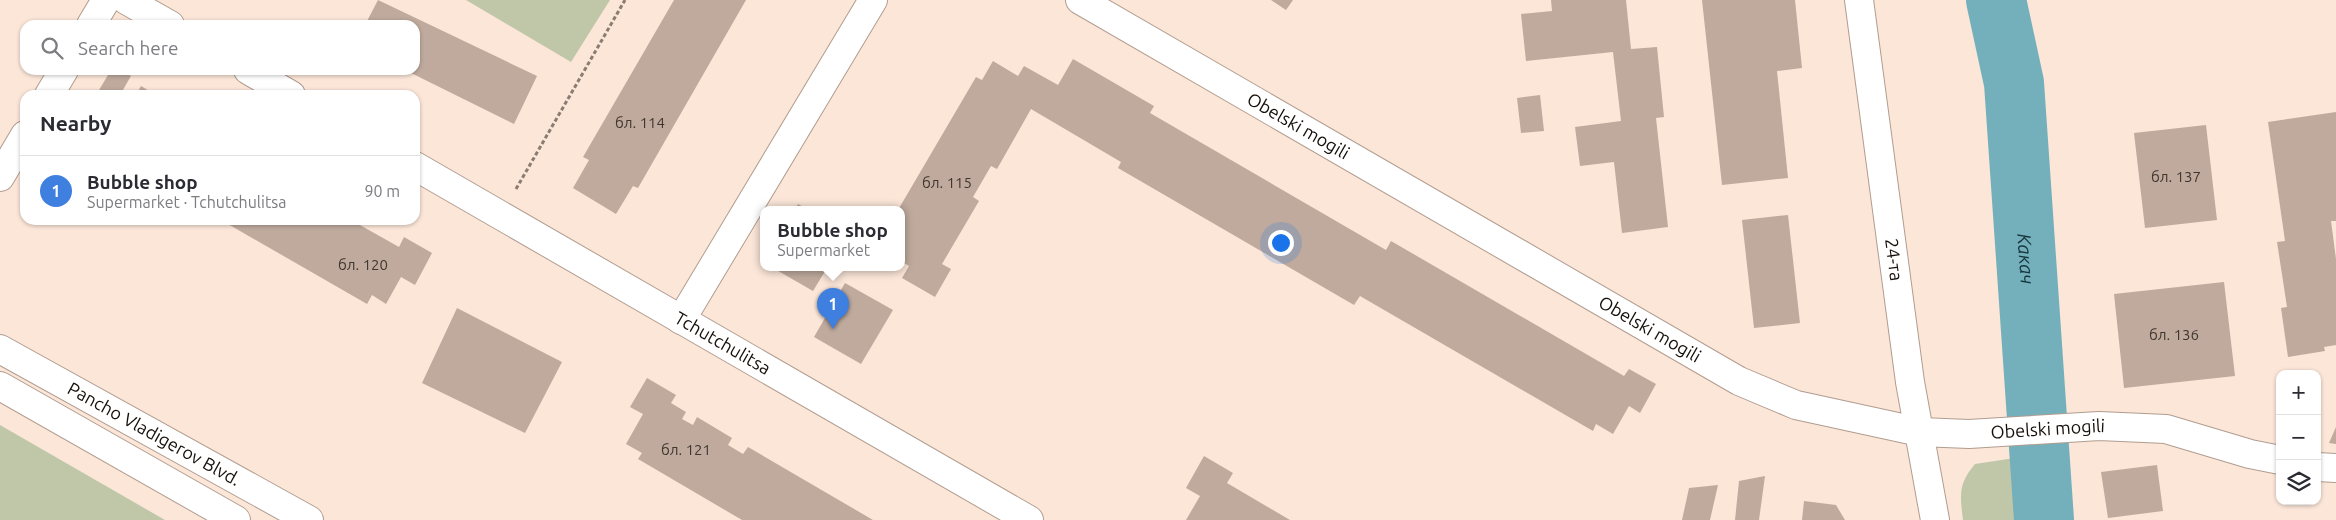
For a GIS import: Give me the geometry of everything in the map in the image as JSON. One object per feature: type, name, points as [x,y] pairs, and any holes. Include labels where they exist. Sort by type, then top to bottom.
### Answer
[{"type":"street","points":[[94,20],[106,0]]},
{"type":"street","points":[[126,0],[161,20]]},
{"type":"street","points":[[681,320],[873,0]]},
{"type":"street","name":"Obelski mogili","points":[[1080,0],[1739,381],[1796,405],[1920,432],[1969,434],[2099,426],[2166,429],[2250,454],[2276,459]]},
{"type":"street","name":"24-та","points":[[1859,0],[1910,382],[1935,520]]},
{"type":"street","points":[[52,90],[61,75]]},
{"type":"street","points":[[257,75],[282,90]]},
{"type":"street","points":[[0,177],[20,143]]},
{"type":"street","name":"Tchutchulitsa","points":[[420,169],[1029,520]]},
{"type":"street","name":"Pancho Vladigerov Blvd.","points":[[0,349],[309,520]]},
{"type":"street","name":"Pancho Vladigerov Blvd.","points":[[0,386],[236,520]]},
{"type":"street","points":[[2321,467],[2336,468]]},
{"type":"path","points":[[501,216],[625,0]]},
{"type":"green space","points":[[466,0],[610,0],[571,62]]},
{"type":"green space","points":[[0,425],[165,520],[0,520]]},
{"type":"green space","points":[[2028,456],[2035,520],[1963,520],[1961,504],[1963,484],[1969,471],[1975,464]]},
{"type":"building","points":[[378,0],[420,20],[368,20]]},
{"type":"building","points":[[674,0],[746,0],[638,188],[633,186],[616,214],[573,188],[589,160],[583,157]]},
{"type":"building","points":[[1271,0],[1293,0],[1286,10]]},
{"type":"building","points":[[1551,0],[1626,0],[1631,49],[1657,47],[1664,117],[1656,118],[1668,227],[1622,233],[1614,162],[1580,166],[1575,127],[1621,121],[1613,52],[1526,61],[1521,14],[1552,11]]},
{"type":"building","points":[[1702,0],[1795,0],[1802,68],[1777,71],[1788,178],[1722,185]]},
{"type":"building","points":[[420,20],[537,76],[514,124],[415,75],[420,75]]},
{"type":"building","points":[[1073,59],[1154,106],[1150,113],[1386,250],[1391,241],[1624,376],[1629,369],[1656,384],[1640,413],[1629,406],[1613,434],[1596,424],[1593,431],[1360,296],[1354,305],[1118,168],[1121,162],[1031,109],[997,169],[991,166],[973,197],[979,201],[942,264],[951,269],[935,297],[902,278],[909,266],[905,264],[905,206],[900,206],[976,77],[982,80],[993,61],[1018,76],[1024,66],[1058,85]]},
{"type":"building","points":[[108,75],[131,76],[123,90],[99,90]]},
{"type":"building","points":[[141,86],[148,90],[139,90]]},
{"type":"building","points":[[1540,95],[1544,131],[1521,133],[1517,98]]},
{"type":"building","points":[[2336,112],[2336,221],[2331,221],[2336,259],[2336,345],[2324,347],[2325,351],[2288,357],[2281,308],[2287,307],[2277,242],[2285,241],[2268,122]]},
{"type":"building","points":[[2206,125],[2217,220],[2145,228],[2134,133]]},
{"type":"building","points":[[1788,215],[1800,323],[1754,328],[1742,220]]},
{"type":"building","points":[[230,225],[360,225],[399,247],[404,237],[432,253],[415,285],[401,277],[386,304],[372,295],[367,304]]},
{"type":"building","points":[[778,271],[825,271],[813,291]]},
{"type":"building","points":[[2224,282],[2235,376],[2124,388],[2114,294]]},
{"type":"building","points":[[845,283],[893,310],[861,364],[814,337]]},
{"type":"building","points":[[457,308],[562,362],[525,433],[422,383]]},
{"type":"building","points":[[647,378],[676,395],[671,403],[686,412],[682,419],[693,425],[697,417],[732,438],[728,445],[743,454],[748,447],[873,520],[742,520],[638,459],[642,453],[626,444],[643,414],[630,407]]},
{"type":"building","points":[[2336,427],[2336,444],[2329,443]]},
{"type":"building","points":[[1204,456],[1233,473],[1227,483],[1290,520],[1186,520],[1200,496],[1186,488]]},
{"type":"building","points":[[2157,465],[2163,511],[2108,518],[2101,472]]},
{"type":"building","points":[[1765,476],[1759,520],[1735,520],[1739,481]]},
{"type":"building","points":[[1718,485],[1710,520],[1682,520],[1689,488]]},
{"type":"building","points":[[1804,501],[1836,505],[1845,520],[1802,520]]},
{"type":"waterway","name":"Какач","points":[[1996,0],[2014,83],[2044,520]]},
{"type":"place","name":"Bubble shop","points":[[833,329]]}]
